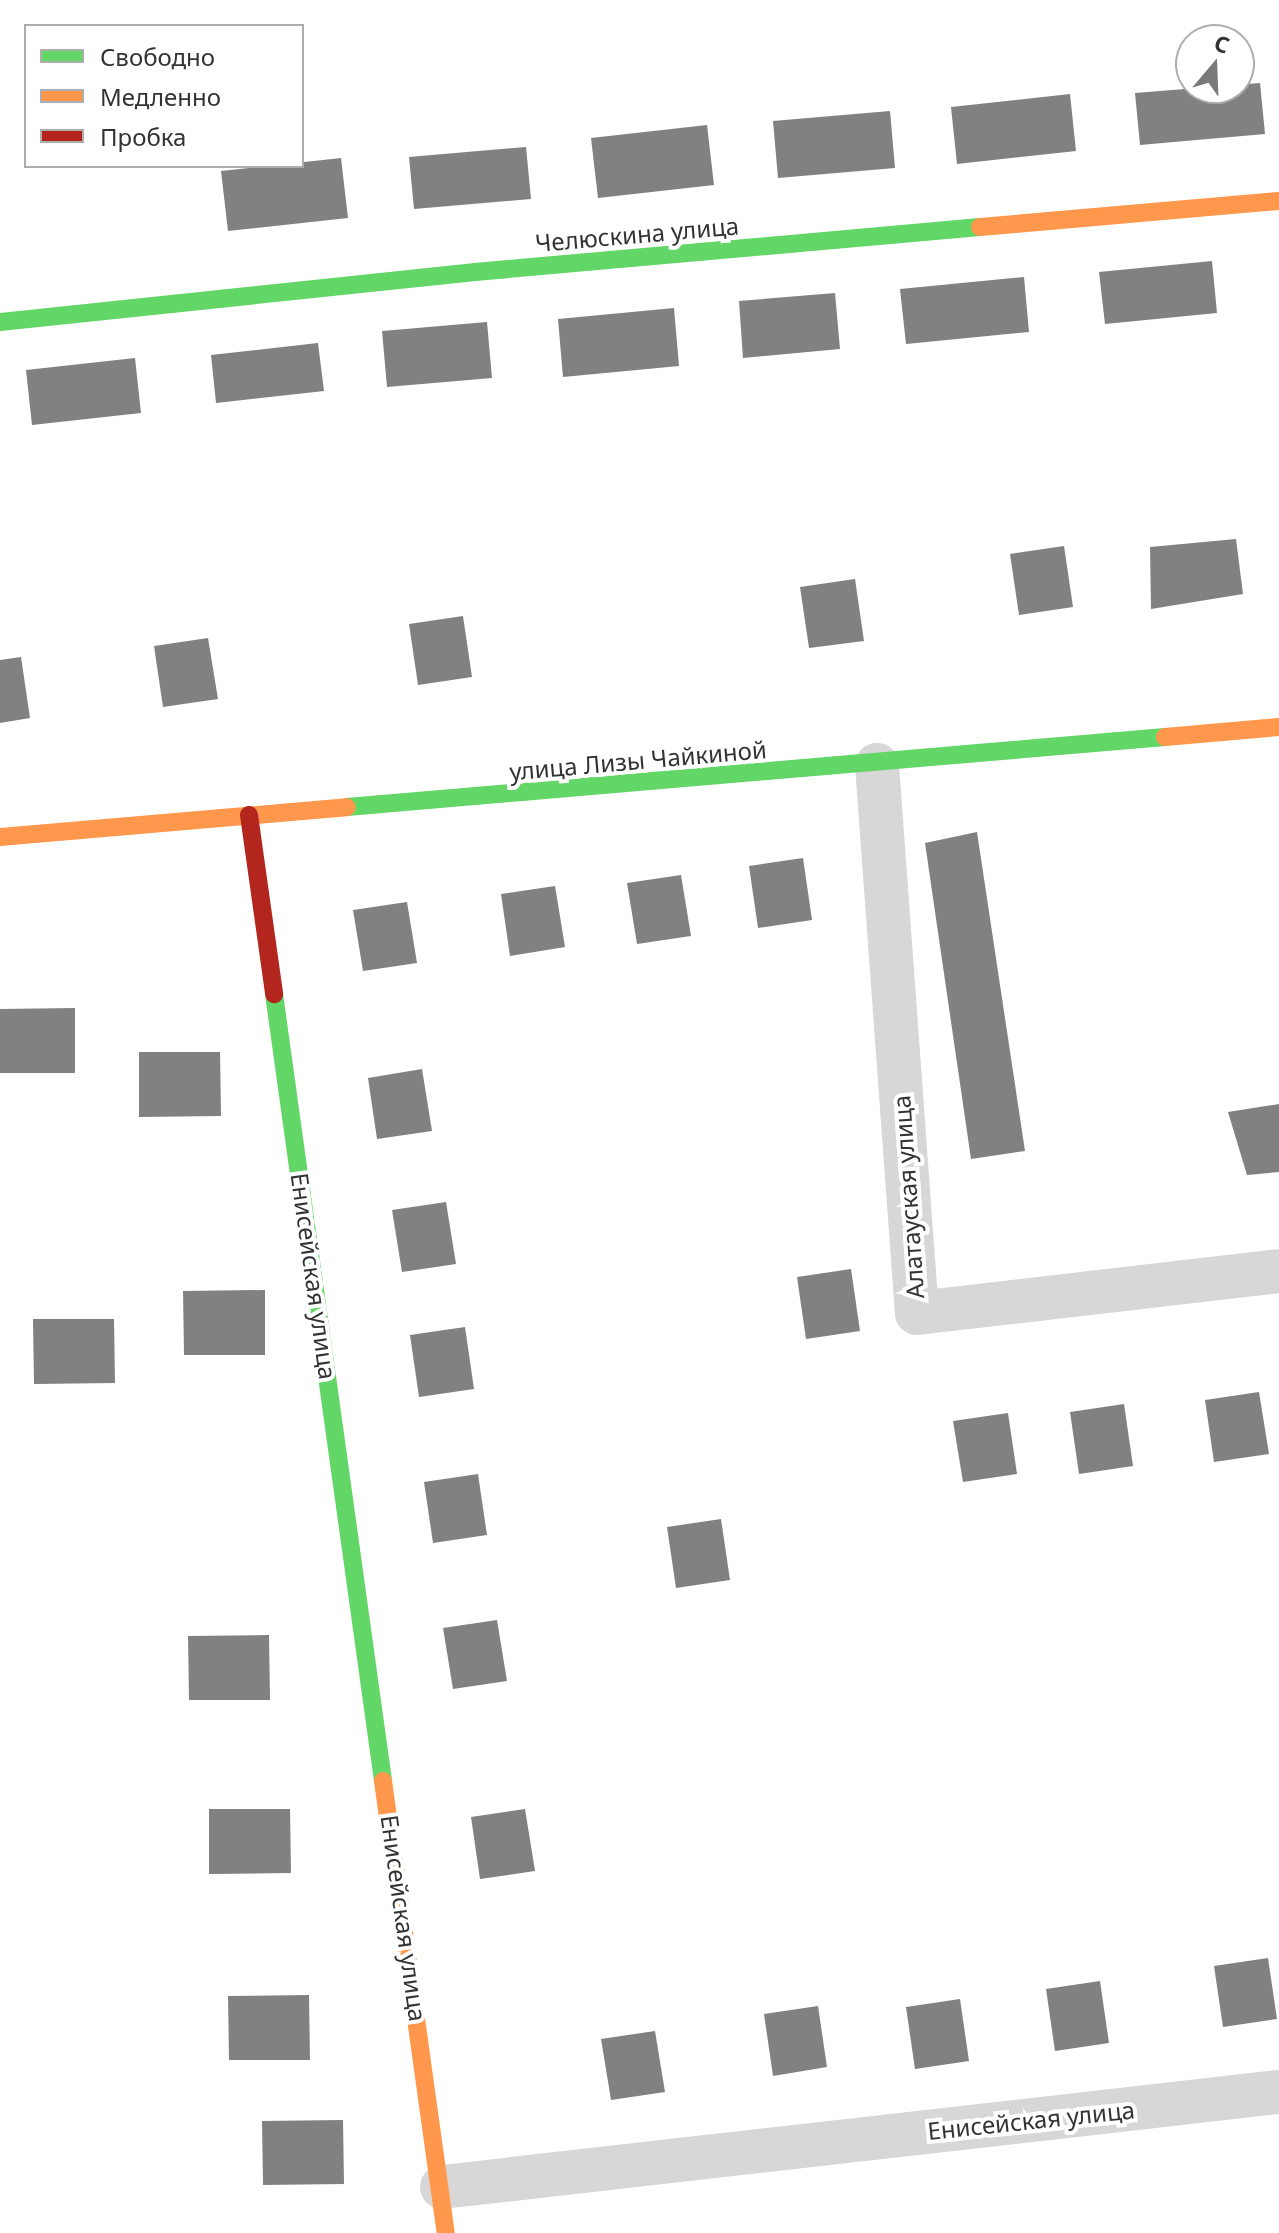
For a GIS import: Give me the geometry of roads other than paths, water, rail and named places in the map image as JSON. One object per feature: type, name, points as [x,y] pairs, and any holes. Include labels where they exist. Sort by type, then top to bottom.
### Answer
[{"type":"street","name":"Челюскина улица","points":[[0,322],[475,272],[1279,201]]},
{"type":"street","name":"улица Лизы Чайкиной","points":[[0,837],[877,765],[1279,727]]},
{"type":"street","name":"Алатауская улица","points":[[877,765],[917,1313],[1279,1271]]},
{"type":"street","name":"Енисейская улица","points":[[249,815],[442,2187],[1279,2092]]},
{"type":"street","points":[[442,2187],[446,2233]]}]
